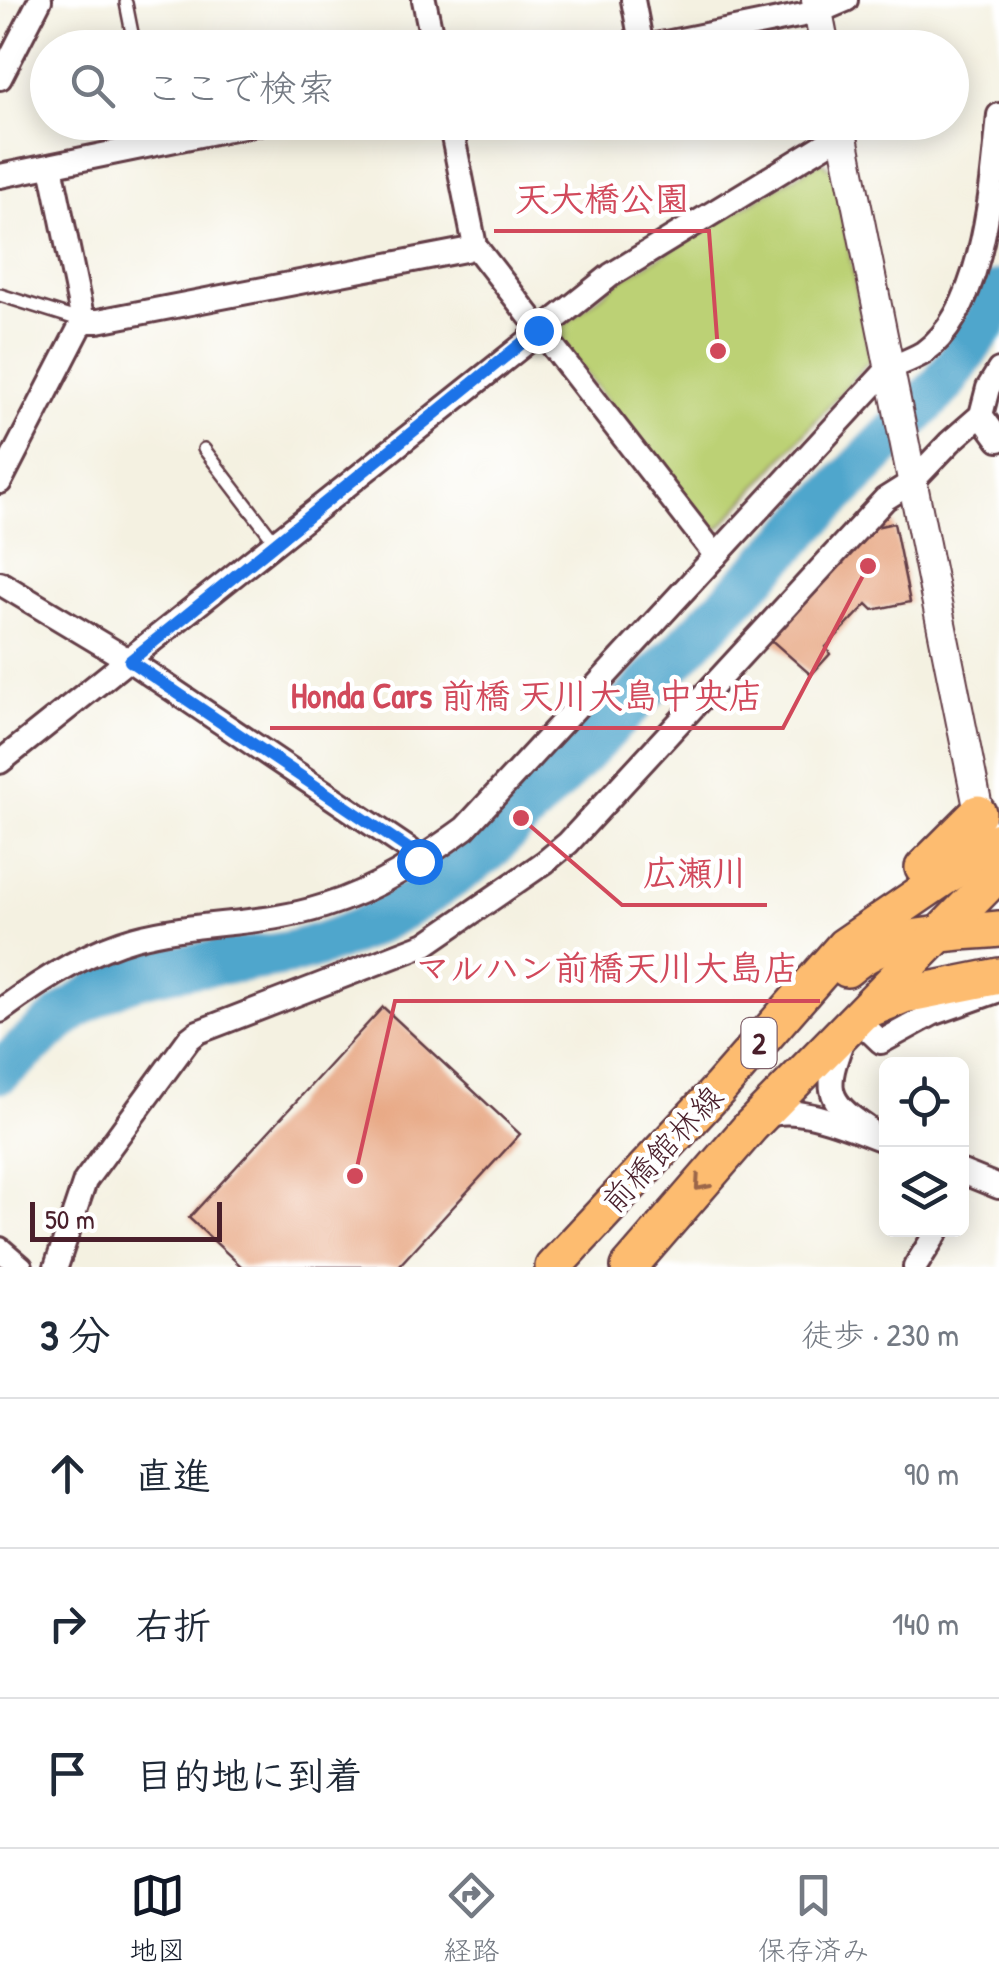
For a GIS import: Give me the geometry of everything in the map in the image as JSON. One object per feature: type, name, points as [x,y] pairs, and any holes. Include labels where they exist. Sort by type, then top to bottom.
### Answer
[{"type":"main road","name":"前橋館林線","points":[[630,1267],[751,1126],[936,936],[993,854]]},
{"type":"main road","name":"前橋館林線","points":[[553,1267],[719,1089],[844,946],[993,854]]},
{"type":"main road","points":[[719,1089],[858,958],[898,942],[999,929]]},
{"type":"main road","points":[[856,1022],[904,995],[999,976]]},
{"type":"street","points":[[0,78],[40,0]]},
{"type":"street","points":[[424,0],[430,30]]},
{"type":"street","points":[[633,0],[639,30]]},
{"type":"street","points":[[715,30],[846,0]]},
{"type":"street","points":[[0,1010],[112,946],[157,933],[268,920],[358,894],[419,861],[464,828],[716,556],[936,340],[964,297],[987,228],[999,115]]},
{"type":"street","points":[[0,176],[51,166],[133,140]]},
{"type":"street","points":[[454,140],[475,246],[716,556]]},
{"type":"street","points":[[0,762],[611,275],[831,140]]},
{"type":"street","points":[[844,140],[910,472],[993,854]]},
{"type":"street","points":[[0,482],[83,321],[51,166]]},
{"type":"street","points":[[83,321],[117,318],[475,246]]},
{"type":"street","points":[[56,1267],[86,1180],[189,1039],[306,988],[426,944],[545,862],[568,843],[910,472],[981,415],[988,388],[999,370]]},
{"type":"street","points":[[981,415],[999,440]]},
{"type":"street","points":[[0,583],[130,661],[410,850],[419,861]]},
{"type":"street","points":[[879,1135],[845,1113],[833,1098],[832,1069],[856,1022],[881,1042],[932,1014],[999,990]]},
{"type":"street","points":[[751,1126],[767,1114],[790,1112],[879,1138]]},
{"type":"street","points":[[969,1181],[999,1187]]},
{"type":"street","points":[[915,1267],[934,1237]]},
{"type":"street","points":[[0,1249],[21,1267]]},
{"type":"lane","points":[[126,3],[131,30]]},
{"type":"lane","points":[[0,295],[83,321]]},
{"type":"lane","points":[[204,449],[276,544]]},
{"type":"green space","points":[[821,161],[834,171],[870,360],[720,528],[705,528],[562,343],[563,326],[619,281]]},
{"type":"building","points":[[894,523],[910,602],[873,610],[867,604],[826,647],[830,654],[811,675],[770,639],[866,529]]},
{"type":"building","points":[[383,1007],[520,1134],[398,1267],[242,1267],[189,1218]]},
{"type":"waterway","points":[[0,1071],[59,1021],[107,988],[166,969],[276,955],[324,944],[397,911],[487,851],[943,384],[985,323],[999,292]]},
{"type":"place","name":"天大橋公園","points":[[718,351]]},
{"type":"place","name":"Honda Cars 前橋 天川大島中央店","points":[[868,566]]},
{"type":"place","name":"広瀬川","points":[[521,818]]},
{"type":"place","name":"マルハン前橋天川大島店","points":[[355,1176]]},
{"type":"route","points":[[419,861],[410,850],[130,661],[538,330]]}]
